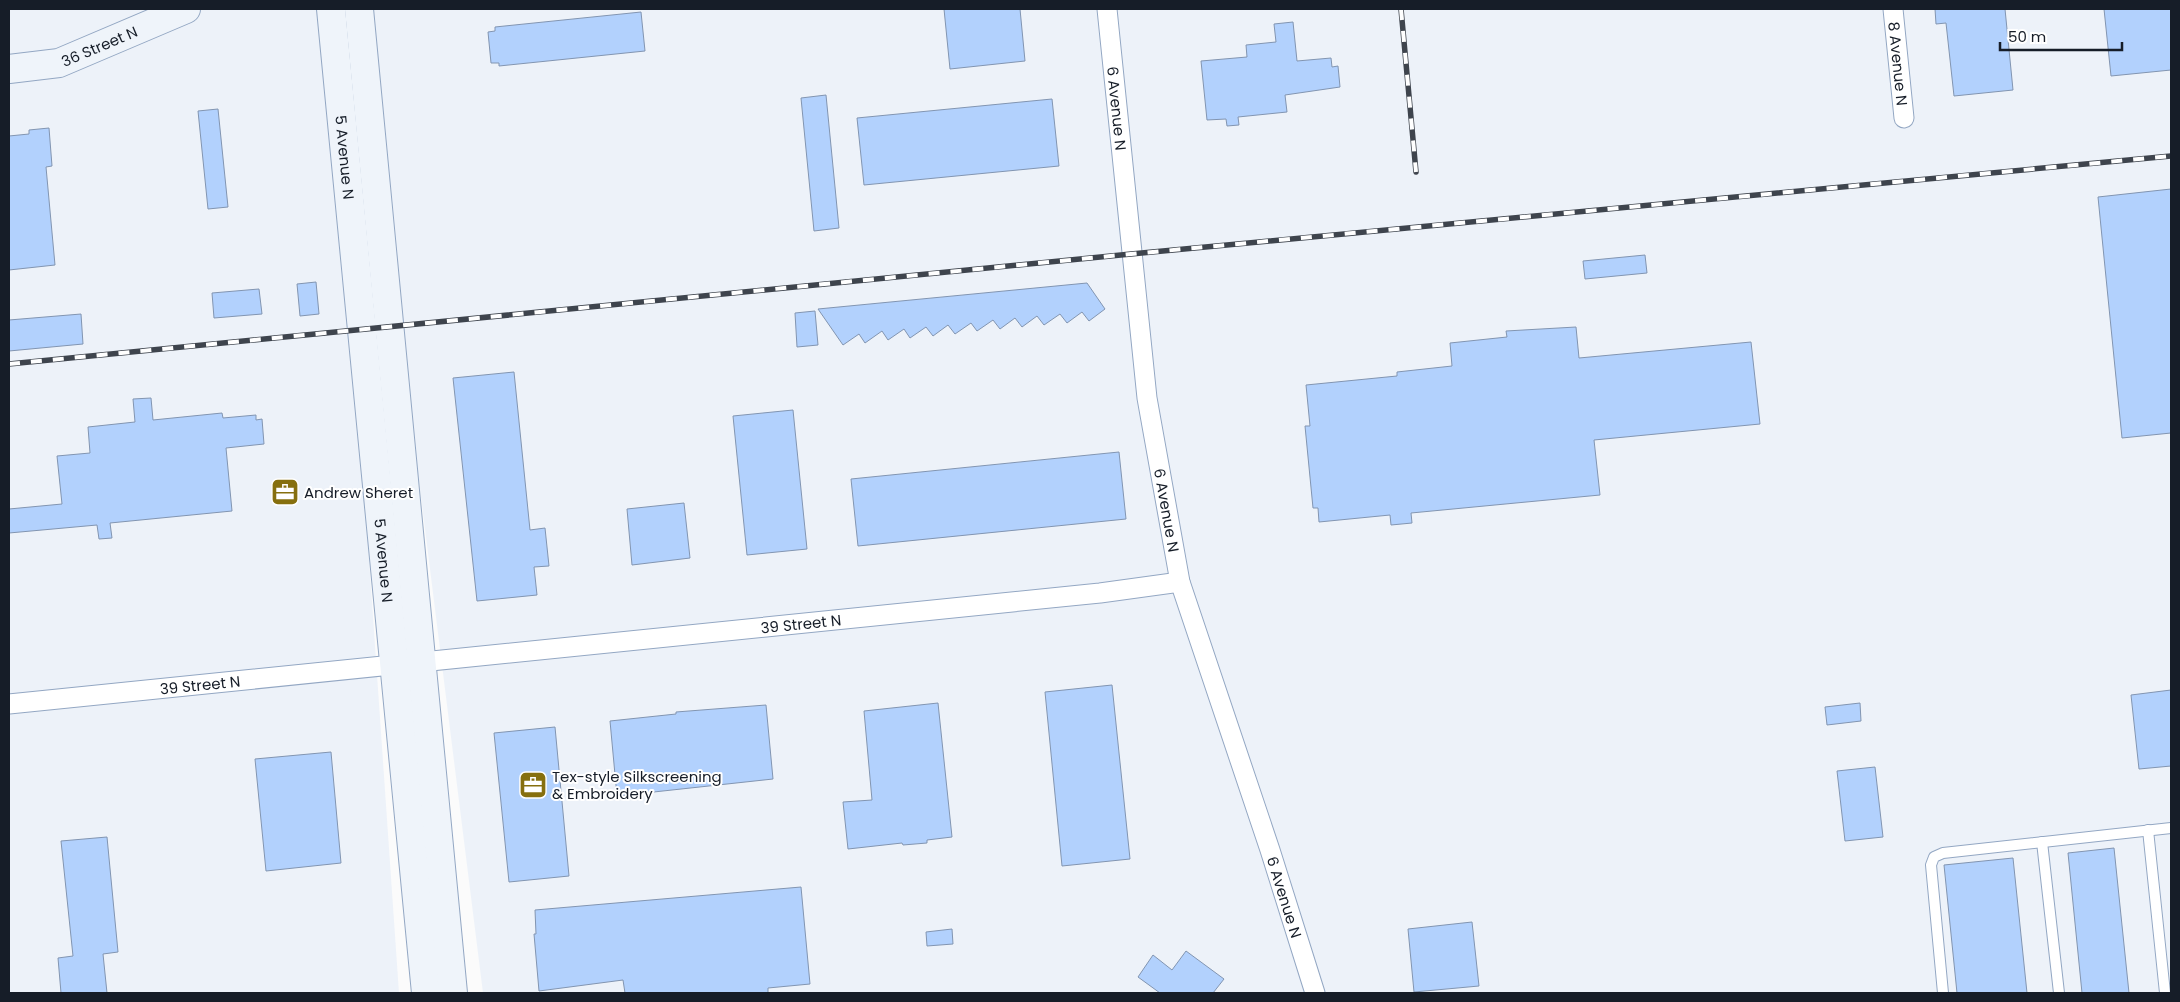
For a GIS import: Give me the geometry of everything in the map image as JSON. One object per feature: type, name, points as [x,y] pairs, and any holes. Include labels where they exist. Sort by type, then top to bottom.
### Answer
[{"type":"main road","name":"36 Street N","points":[[9,69],[59,63],[186,9]]},
{"type":"main road","name":"5 Avenue N","points":[[331,9],[426,993]]},
{"type":"main road","name":"5 Avenue N","points":[[359,9],[453,993]]},
{"type":"street","name":"6 Avenue N","points":[[1107,9],[1147,398],[1180,582],[1270,850],[1315,993]]},
{"type":"street","name":"8 Avenue N","points":[[1893,9],[1904,118]]},
{"type":"street","name":"39 Street N","points":[[9,704],[1100,593],[1180,582]]},
{"type":"lane","points":[[1943,993],[1930,865],[1934,857],[1944,853],[2171,828]]},
{"type":"lane","points":[[2148,830],[2165,993]]},
{"type":"lane","points":[[2042,842],[2059,993]]},
{"type":"shaded area","points":[[9,9],[331,9],[399,993],[9,993]]},
{"type":"shaded area","points":[[360,9],[2171,9],[2171,993],[483,993]]},
{"type":"building","points":[[944,9],[1020,9],[1025,61],[950,69]]},
{"type":"building","points":[[1935,9],[2005,9],[2013,90],[1954,96],[1946,23],[1936,24]]},
{"type":"building","points":[[2104,9],[2171,9],[2171,70],[2111,76]]},
{"type":"building","points":[[641,12],[645,51],[499,66],[499,63],[491,63],[488,32],[495,31],[495,27]]},
{"type":"building","points":[[1293,22],[1297,61],[1331,58],[1332,67],[1338,66],[1340,87],[1285,95],[1287,112],[1238,117],[1239,125],[1227,126],[1226,119],[1207,120],[1201,61],[1247,57],[1246,45],[1276,42],[1274,24]]},
{"type":"building","points":[[826,95],[839,228],[814,231],[801,98]]},
{"type":"building","points":[[1052,99],[1059,166],[864,185],[857,118]]},
{"type":"building","points":[[218,109],[228,207],[208,209],[198,111]]},
{"type":"building","points":[[49,128],[52,166],[46,167],[55,265],[9,270],[9,136],[29,134],[29,130]]},
{"type":"building","points":[[2171,189],[2171,433],[2122,438],[2098,197]]},
{"type":"building","points":[[1645,255],[1647,273],[1585,279],[1583,261]]},
{"type":"building","points":[[316,282],[319,314],[300,316],[297,284]]},
{"type":"building","points":[[1087,283],[1105,309],[1089,321],[1082,312],[1067,323],[1060,314],[1044,325],[1037,316],[1022,327],[1015,318],[1000,329],[993,320],[977,331],[971,323],[955,334],[948,325],[933,336],[926,327],[910,338],[904,329],[888,340],[882,331],[865,343],[859,334],[843,345],[818,309]]},
{"type":"building","points":[[259,289],[262,314],[214,318],[212,293]]},
{"type":"building","points":[[815,311],[818,345],[797,347],[795,313]]},
{"type":"building","points":[[81,314],[83,344],[9,351],[9,320]]},
{"type":"building","points":[[1576,327],[1579,358],[1751,342],[1760,424],[1594,440],[1600,495],[1411,513],[1412,523],[1391,525],[1390,515],[1319,522],[1318,508],[1313,508],[1305,426],[1310,426],[1306,385],[1397,376],[1397,372],[1452,366],[1450,343],[1507,337],[1506,331]]},
{"type":"building","points":[[514,372],[530,530],[545,528],[549,566],[534,567],[537,595],[477,601],[453,378]]},
{"type":"building","points":[[151,398],[153,420],[222,413],[223,418],[256,415],[256,420],[262,419],[264,444],[226,448],[232,511],[110,523],[112,538],[99,539],[97,525],[9,533],[9,509],[62,504],[57,456],[90,453],[88,427],[135,422],[133,399]]},
{"type":"building","points":[[793,410],[807,549],[747,555],[733,416]]},
{"type":"building","points":[[1119,452],[1126,519],[858,546],[851,479]]},
{"type":"building","points":[[684,503],[690,558],[632,565],[627,509]]},
{"type":"building","points":[[1112,685],[1130,859],[1062,866],[1045,692]]},
{"type":"building","points":[[2171,690],[2171,766],[2139,769],[2131,695]]},
{"type":"building","points":[[938,703],[952,837],[927,840],[927,843],[903,845],[902,843],[848,849],[843,802],[872,800],[864,711]]},
{"type":"building","points":[[1860,703],[1861,721],[1827,725],[1825,707]]},
{"type":"building","points":[[766,705],[773,779],[617,796],[610,721],[676,714],[676,712]]},
{"type":"building","points":[[555,727],[569,876],[509,882],[494,733]]},
{"type":"building","points":[[331,752],[341,863],[266,871],[255,759]]},
{"type":"building","points":[[1875,767],[1883,837],[1845,841],[1837,771]]},
{"type":"building","points":[[107,837],[118,952],[103,954],[107,993],[61,993],[58,958],[73,956],[61,841]]},
{"type":"building","points":[[2114,848],[2129,993],[2082,993],[2068,853]]},
{"type":"building","points":[[2013,858],[2027,993],[1957,993],[1944,865]]},
{"type":"building","points":[[801,887],[810,984],[768,988],[768,993],[625,993],[623,980],[539,991],[534,934],[536,934],[535,910]]},
{"type":"building","points":[[1472,922],[1479,986],[1414,992],[1408,929]]},
{"type":"building","points":[[952,929],[953,944],[927,946],[926,932]]},
{"type":"building","points":[[1186,951],[1224,979],[1213,993],[1160,993],[1138,977],[1153,955],[1172,970]]},
{"type":"railway","points":[[1401,9],[1416,172]]},
{"type":"railway","points":[[9,364],[1131,254],[2171,156]]},
{"type":"place","name":"Andrew Sheret","points":[[285,492]]},
{"type":"place","name":"Tex-style Silkscreening & Embroidery","points":[[533,785]]}]
